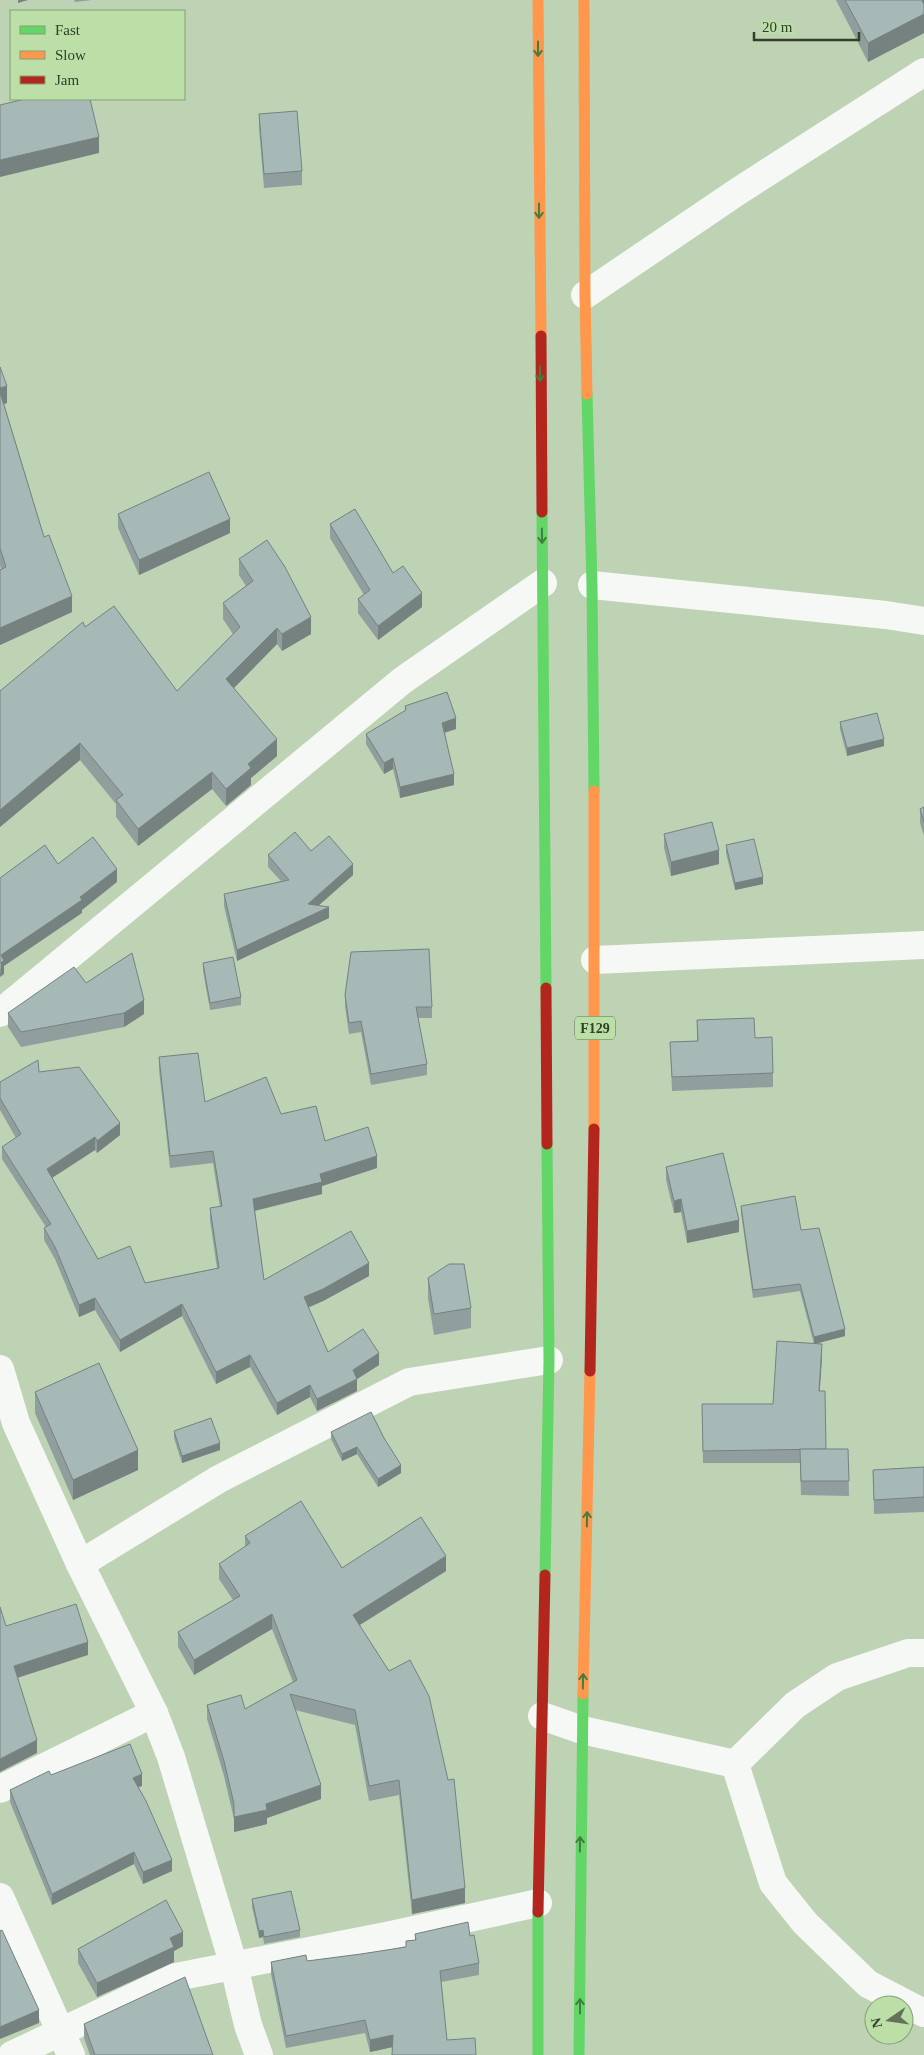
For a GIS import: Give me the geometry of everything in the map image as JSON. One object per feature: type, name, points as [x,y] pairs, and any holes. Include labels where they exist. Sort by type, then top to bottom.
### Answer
[{"type":"main road","points":[[538,0],[549,1360],[538,1904],[538,2055]]},
{"type":"main road","name":"F129","points":[[580,2055],[582,1730],[594,1162],[595,960],[592,586],[585,295],[584,0]]},
{"type":"street","points":[[585,295],[737,192],[924,72]]},
{"type":"street","points":[[0,1012],[403,680],[543,583]]},
{"type":"street","points":[[592,586],[886,615],[924,622]]},
{"type":"street","points":[[595,960],[924,945]]},
{"type":"street","points":[[80,1564],[219,1479],[409,1382],[549,1360]]},
{"type":"street","points":[[0,1369],[8,1427],[80,1564],[154,1713],[171,1757],[234,1966],[248,2025],[259,2055]]},
{"type":"street","points":[[735,1764],[795,1705],[837,1677],[908,1653],[924,1653]]},
{"type":"street","points":[[0,1789],[154,1713]]},
{"type":"street","points":[[542,1716],[582,1730],[735,1764]]},
{"type":"street","points":[[735,1764],[773,1884],[805,1923],[868,1984],[924,2013]]},
{"type":"street","points":[[0,1896],[66,2043]]},
{"type":"street","points":[[12,2055],[66,2043],[176,1978],[538,1904]]},
{"type":"building","points":[[845,0],[924,0],[922,1],[924,4],[924,14],[868,43]]},
{"type":"building","points":[[21,100],[90,100],[99,137],[0,160],[0,105]]},
{"type":"building","points":[[297,111],[302,171],[264,174],[259,114]]},
{"type":"building","points":[[0,367],[7,386],[0,388]]},
{"type":"building","points":[[0,392],[44,537],[49,535],[72,596],[0,628],[0,570],[6,567],[0,548]]},
{"type":"building","points":[[209,472],[230,519],[139,560],[118,514]]},
{"type":"building","points":[[355,509],[393,573],[403,566],[422,593],[378,626],[358,599],[370,590],[330,524]]},
{"type":"building","points":[[267,540],[285,567],[311,617],[282,634],[277,628],[226,679],[277,739],[248,764],[251,768],[226,789],[212,772],[138,829],[116,800],[123,795],[80,743],[0,810],[0,691],[83,622],[85,627],[114,606],[177,691],[240,627],[223,603],[253,581],[239,559]]},
{"type":"building","points":[[447,692],[456,718],[442,723],[454,774],[400,787],[393,758],[384,763],[366,734],[406,710],[405,706]]},
{"type":"building","points":[[877,713],[884,739],[847,748],[840,722]]},
{"type":"building","points":[[924,807],[924,822],[920,809]]},
{"type":"building","points":[[712,822],[719,850],[671,862],[664,834]]},
{"type":"building","points":[[295,832],[311,851],[329,836],[353,864],[308,904],[329,907],[237,950],[224,894],[289,880],[268,855]]},
{"type":"building","points":[[93,837],[117,869],[80,897],[82,900],[1,955],[4,961],[0,963],[0,878],[45,845],[58,864]]},
{"type":"building","points":[[754,839],[763,877],[735,883],[726,845]]},
{"type":"building","points":[[429,949],[432,1007],[416,1007],[427,1064],[371,1074],[361,1021],[349,1023],[345,995],[351,952]]},
{"type":"building","points":[[132,953],[144,1000],[124,1013],[21,1032],[8,1013],[74,967],[86,983]]},
{"type":"building","points":[[233,957],[241,997],[210,1003],[203,963]]},
{"type":"building","points":[[754,1018],[755,1038],[772,1037],[773,1073],[672,1077],[670,1042],[698,1041],[697,1020]]},
{"type":"building","points":[[198,1053],[205,1102],[266,1077],[281,1114],[316,1106],[325,1141],[368,1127],[377,1156],[320,1174],[322,1182],[253,1199],[264,1280],[351,1231],[369,1263],[323,1289],[304,1297],[328,1352],[363,1329],[379,1353],[353,1370],[357,1379],[317,1399],[310,1385],[277,1403],[250,1355],[216,1372],[182,1304],[120,1340],[95,1298],[79,1305],[55,1247],[44,1228],[51,1224],[2,1147],[21,1134],[0,1098],[0,1082],[38,1060],[39,1072],[79,1067],[120,1123],[97,1141],[95,1137],[47,1169],[98,1259],[130,1246],[145,1283],[219,1268],[210,1208],[222,1206],[213,1151],[170,1156],[159,1057]]},
{"type":"building","points":[[723,1153],[739,1220],[687,1231],[681,1199],[674,1201],[666,1167]]},
{"type":"building","points":[[795,1196],[801,1230],[819,1228],[845,1329],[814,1337],[800,1284],[753,1290],[741,1206]]},
{"type":"building","points":[[449,1264],[464,1264],[471,1308],[434,1314],[428,1278]]},
{"type":"building","points":[[777,1341],[822,1344],[819,1391],[825,1391],[826,1449],[703,1451],[702,1404],[773,1404]]},
{"type":"building","points":[[99,1363],[138,1450],[73,1480],[35,1392]]},
{"type":"building","points":[[371,1412],[401,1465],[378,1479],[357,1447],[342,1454],[331,1432]]},
{"type":"building","points":[[211,1418],[220,1443],[182,1456],[174,1431]]},
{"type":"building","points":[[800,1449],[848,1449],[849,1481],[801,1481]]},
{"type":"building","points":[[924,1467],[924,1497],[874,1500],[873,1470]]},
{"type":"building","points":[[301,1501],[342,1568],[421,1517],[446,1556],[353,1615],[389,1671],[410,1660],[429,1696],[448,1780],[454,1779],[465,1888],[412,1900],[399,1780],[369,1786],[355,1710],[290,1694],[321,1785],[266,1804],[267,1810],[234,1817],[234,1804],[224,1761],[207,1705],[241,1695],[245,1709],[297,1680],[272,1614],[194,1660],[178,1632],[240,1596],[219,1564],[250,1543],[245,1536]]},
{"type":"building","points":[[76,1604],[88,1642],[14,1666],[37,1740],[0,1759],[0,1607],[6,1626]]},
{"type":"building","points":[[130,1744],[142,1774],[133,1778],[146,1801],[172,1860],[143,1872],[134,1852],[52,1894],[10,1790],[49,1771],[51,1775]]},
{"type":"building","points":[[291,1891],[300,1930],[264,1937],[263,1930],[259,1931],[252,1899]]},
{"type":"building","points":[[166,1900],[183,1932],[170,1938],[174,1947],[97,1983],[78,1949]]},
{"type":"building","points":[[468,1922],[470,1936],[474,1935],[479,1963],[440,1971],[447,2040],[475,2038],[476,2055],[392,2055],[393,2035],[370,2040],[365,2020],[286,2036],[271,1962],[306,1955],[307,1961],[406,1947],[406,1941],[416,1940],[415,1934]]},
{"type":"building","points":[[2,1930],[39,2010],[0,2027],[0,1931]]},
{"type":"building","points":[[185,1977],[213,2055],[95,2055],[84,2024]]},
{"type":"traffic: fast","points":[[587,394],[592,585],[594,791]]},
{"type":"traffic: fast","points":[[542,512],[546,988]]},
{"type":"traffic: fast","points":[[545,1575],[549,1360],[547,1144]]},
{"type":"traffic: fast","points":[[579,2055],[583,1694]]},
{"type":"traffic: fast","points":[[538,1912],[538,2055]]},
{"type":"traffic: slow","points":[[538,0],[541,336]]},
{"type":"traffic: slow","points":[[584,0],[587,394]]},
{"type":"traffic: slow","points":[[594,791],[594,1129]]},
{"type":"traffic: slow","points":[[583,1694],[590,1371]]},
{"type":"traffic: jam","points":[[541,336],[542,512]]},
{"type":"traffic: jam","points":[[546,988],[547,1144]]},
{"type":"traffic: jam","points":[[590,1371],[594,1129]]},
{"type":"traffic: jam","points":[[538,1912],[545,1575]]}]
